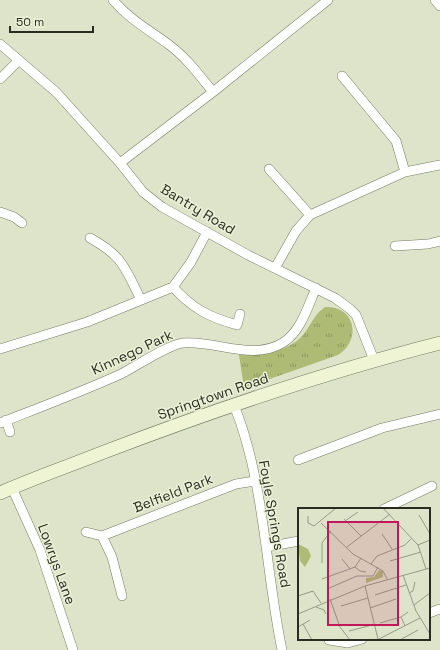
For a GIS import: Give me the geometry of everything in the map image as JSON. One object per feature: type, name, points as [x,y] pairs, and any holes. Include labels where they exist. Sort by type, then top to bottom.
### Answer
[{"type":"main road","name":"Springtown Road","points":[[6,490],[135,440],[234,405],[374,360],[440,343]]},
{"type":"street","points":[[113,0],[136,23],[183,57],[213,92]]},
{"type":"street","points":[[120,163],[213,92],[328,0]]},
{"type":"street","points":[[436,0],[440,6]]},
{"type":"street","name":"Bantry Road","points":[[0,44],[56,92],[120,163],[143,192],[158,203],[207,232],[335,298],[350,309],[356,315],[374,360]]},
{"type":"street","points":[[0,79],[19,60]]},
{"type":"street","points":[[342,76],[396,141],[405,172]]},
{"type":"street","points":[[275,268],[296,231],[310,215],[405,172],[440,165]]},
{"type":"street","points":[[269,169],[310,215]]},
{"type":"street","points":[[0,212],[14,217],[22,223]]},
{"type":"street","points":[[0,349],[87,322],[173,287],[191,262],[207,232]]},
{"type":"street","points":[[90,238],[105,246],[122,261],[141,300]]},
{"type":"street","points":[[395,246],[428,244],[440,241]]},
{"type":"street","points":[[173,287],[187,303],[204,314],[237,325],[240,314]]},
{"type":"street","name":"Kinnego Park","points":[[10,432],[3,422],[72,395],[122,373],[182,343],[203,344],[235,350],[265,350],[284,342],[300,325],[316,288]]},
{"type":"street","name":"Foyle Springs Road","points":[[234,405],[239,418],[255,481],[282,650]]},
{"type":"street","points":[[298,460],[382,428],[440,414]]},
{"type":"street","name":"Belfield Park","points":[[102,536],[236,484],[255,481]]},
{"type":"street","points":[[386,508],[432,486]]},
{"type":"street","name":"Lowrys Lane","points":[[6,490],[40,550],[73,650]]},
{"type":"street","points":[[86,532],[102,536],[112,557],[122,596]]},
{"type":"street","points":[[266,547],[298,541]]},
{"type":"street","points":[[430,613],[440,609]]},
{"type":"street","points":[[329,640],[348,643],[358,640]]},
{"type":"green space","points":[[325,307],[343,311],[352,324],[353,332],[351,340],[346,348],[338,355],[244,388],[239,355],[267,353],[293,344],[300,338],[317,315]]}]
